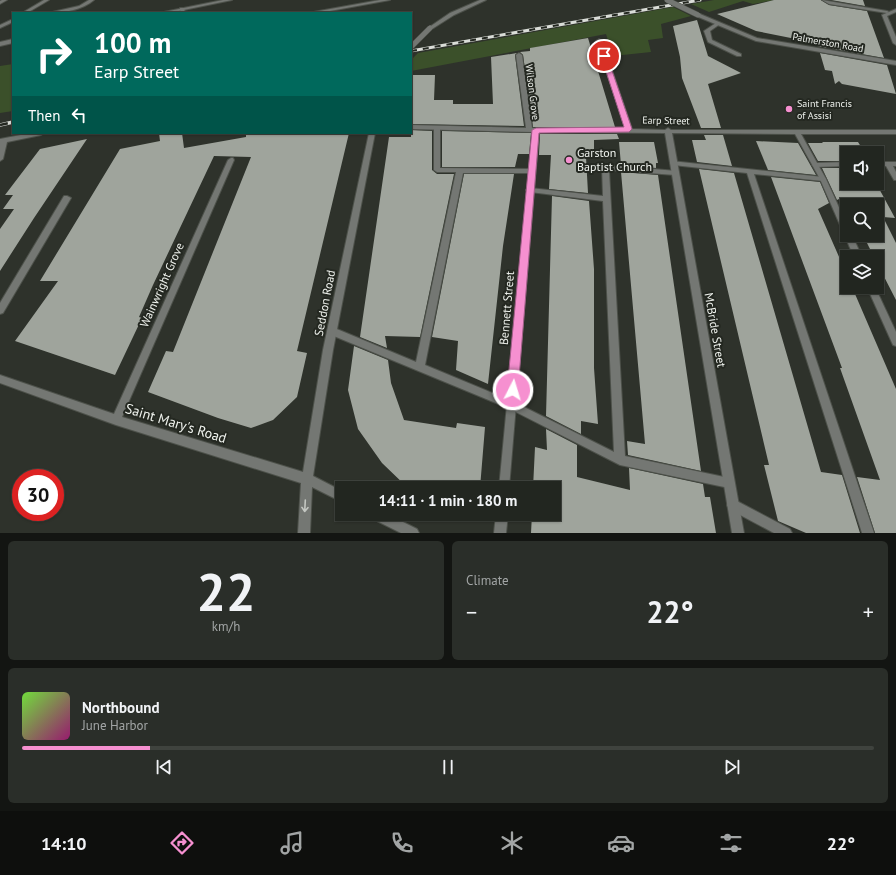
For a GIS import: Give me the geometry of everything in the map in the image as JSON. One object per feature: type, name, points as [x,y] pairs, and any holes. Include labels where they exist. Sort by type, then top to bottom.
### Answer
[{"type":"street","points":[[0,3],[5,0]]},
{"type":"street","points":[[26,12],[47,0]]},
{"type":"street","points":[[55,12],[80,7],[92,0]]},
{"type":"street","points":[[172,12],[230,0]]},
{"type":"street","points":[[316,12],[388,0]]},
{"type":"street","points":[[412,46],[430,28],[452,14],[484,0]]},
{"type":"street","name":"Palmerston Road","points":[[668,0],[718,24],[756,39],[896,63]]},
{"type":"street","points":[[824,0],[829,3],[887,12],[896,10]]},
{"type":"street","points":[[887,12],[884,15],[896,43]]},
{"type":"street","points":[[1,26],[12,20]]},
{"type":"street","points":[[718,24],[707,31],[710,41],[739,55]]},
{"type":"street","points":[[0,44],[12,41]]},
{"type":"street","points":[[599,41],[629,129]]},
{"type":"street","name":"Wilson Grove","points":[[519,55],[532,130]]},
{"type":"street","name":"Earp Street","points":[[412,127],[532,130],[629,129],[896,132]]},
{"type":"street","points":[[437,128],[437,170],[532,171]]},
{"type":"street","name":"Bennett Street","points":[[505,481],[532,171],[532,130]]},
{"type":"street","name":"McBride Street","points":[[668,130],[738,533]]},
{"type":"street","points":[[797,132],[823,179],[840,218]]},
{"type":"street","points":[[0,159],[2,141],[36,134]]},
{"type":"street","name":"Seddon Road","points":[[304,533],[307,479],[332,331],[372,134]]},
{"type":"street","name":"Wainwright Grove","points":[[116,420],[231,160]]},
{"type":"street","points":[[673,163],[823,179]]},
{"type":"street","points":[[815,165],[840,164]]},
{"type":"street","points":[[884,164],[896,164]]},
{"type":"street","points":[[888,164],[896,178]]},
{"type":"street","points":[[620,460],[605,167],[675,173]]},
{"type":"street","points":[[420,367],[460,171]]},
{"type":"street","points":[[750,171],[868,533]]},
{"type":"street","points":[[530,190],[607,199]]},
{"type":"street","points":[[0,310],[67,198]]},
{"type":"street","points":[[874,294],[896,342]]},
{"type":"street","points":[[332,331],[511,405],[620,460],[729,483]]},
{"type":"street","name":"Saint Mary's Road","points":[[0,379],[116,420],[307,479],[335,493]]},
{"type":"street","points":[[733,505],[786,533]]},
{"type":"street","points":[[389,521],[413,533]]},
{"type":"street","points":[[500,533],[501,521]]},
{"type":"green space","points":[[714,0],[775,0],[753,4],[743,1],[709,12],[691,4]]},
{"type":"green space","points":[[673,7],[691,16],[661,24],[663,38],[648,40],[651,52],[613,56],[606,34],[412,71],[412,59],[418,53]]},
{"type":"green space","points":[[12,64],[12,111],[0,113],[0,66]]},
{"type":"building","points":[[774,0],[821,0],[829,5],[867,11],[884,58],[817,46],[816,43],[756,31],[717,14]]},
{"type":"building","points":[[831,0],[863,0],[865,6]]},
{"type":"building","points":[[697,20],[708,56],[741,73],[708,84],[721,128],[701,128],[682,78],[680,57],[673,26]]},
{"type":"building","points":[[588,38],[615,127],[533,127],[523,55],[520,52],[530,51],[530,48]]},
{"type":"building","points":[[517,53],[515,55],[524,126],[412,124],[412,75],[435,75],[434,100],[453,100],[453,104],[493,104],[491,57]]},
{"type":"building","points":[[820,53],[887,65],[896,94],[842,84],[839,81],[835,84],[832,71],[825,70]]},
{"type":"building","points":[[412,130],[432,131],[432,170],[437,174],[454,174],[420,337],[385,336],[387,348],[360,337],[389,137],[411,137]]},
{"type":"building","points":[[442,131],[531,133],[529,154],[518,154],[515,167],[442,167]]},
{"type":"building","points":[[159,134],[182,134],[184,148],[246,137],[246,134],[349,134],[297,351],[307,353],[297,397],[273,420],[251,428],[218,418],[148,392],[166,351],[173,352],[251,157],[214,156],[153,285],[139,317],[142,318],[115,375],[15,341],[58,281],[40,281],[120,149],[160,141]]},
{"type":"building","points":[[540,134],[617,134],[619,139],[594,140],[594,156],[586,157],[588,193],[549,189],[551,155],[539,155]]},
{"type":"building","points":[[704,135],[723,135],[732,166],[697,162],[692,140],[706,140]]},
{"type":"building","points":[[87,139],[0,271],[0,229],[14,209],[3,209],[13,195],[5,195],[40,149]]},
{"type":"building","points":[[756,141],[798,143],[816,175],[768,170]]},
{"type":"building","points":[[619,142],[654,142],[658,163],[656,163],[656,168],[621,165]]},
{"type":"building","points":[[822,142],[858,142],[861,146],[840,146],[840,161],[818,161],[808,143],[823,143]]},
{"type":"building","points":[[822,168],[840,168],[840,190],[880,190],[895,218],[884,217],[884,198],[843,197],[837,200]]},
{"type":"building","points":[[699,169],[734,173],[821,472],[842,475],[860,533],[806,533],[778,521],[764,465],[769,465]]},
{"type":"building","points":[[621,172],[658,175],[701,471],[628,455],[627,441],[645,444]]},
{"type":"building","points":[[464,174],[514,174],[503,246],[488,384],[456,370],[458,341],[432,337]]},
{"type":"building","points":[[771,177],[820,182],[829,203],[818,209],[840,259],[840,294],[855,294],[896,389],[896,533],[875,533],[857,477],[880,480],[840,368],[842,368]]},
{"type":"building","points":[[552,196],[589,201],[594,269],[594,368],[598,424],[581,421],[581,434],[546,416]]},
{"type":"building","points":[[884,219],[896,243],[896,300],[884,277],[884,250],[870,250],[866,242],[884,242]]},
{"type":"building","points":[[354,346],[388,360],[391,383],[404,420],[456,428],[457,423],[485,427],[481,481],[401,481],[382,463],[358,429],[348,390]]},
{"type":"building","points":[[546,429],[577,445],[577,477],[630,490],[629,468],[703,484],[705,497],[710,497],[716,533],[531,533],[532,521],[561,521],[561,481],[533,481],[535,447],[547,450]]},
{"type":"railway","points":[[412,51],[700,0]]},
{"type":"railway","points":[[0,125],[12,122]]},
{"type":"place","name":"Saint Francis of Assisi","points":[[789,109]]},
{"type":"place","name":"Garston Baptist Church","points":[[569,160]]},
{"type":"route","points":[[513,390],[536,130],[629,129],[604,56]]}]
